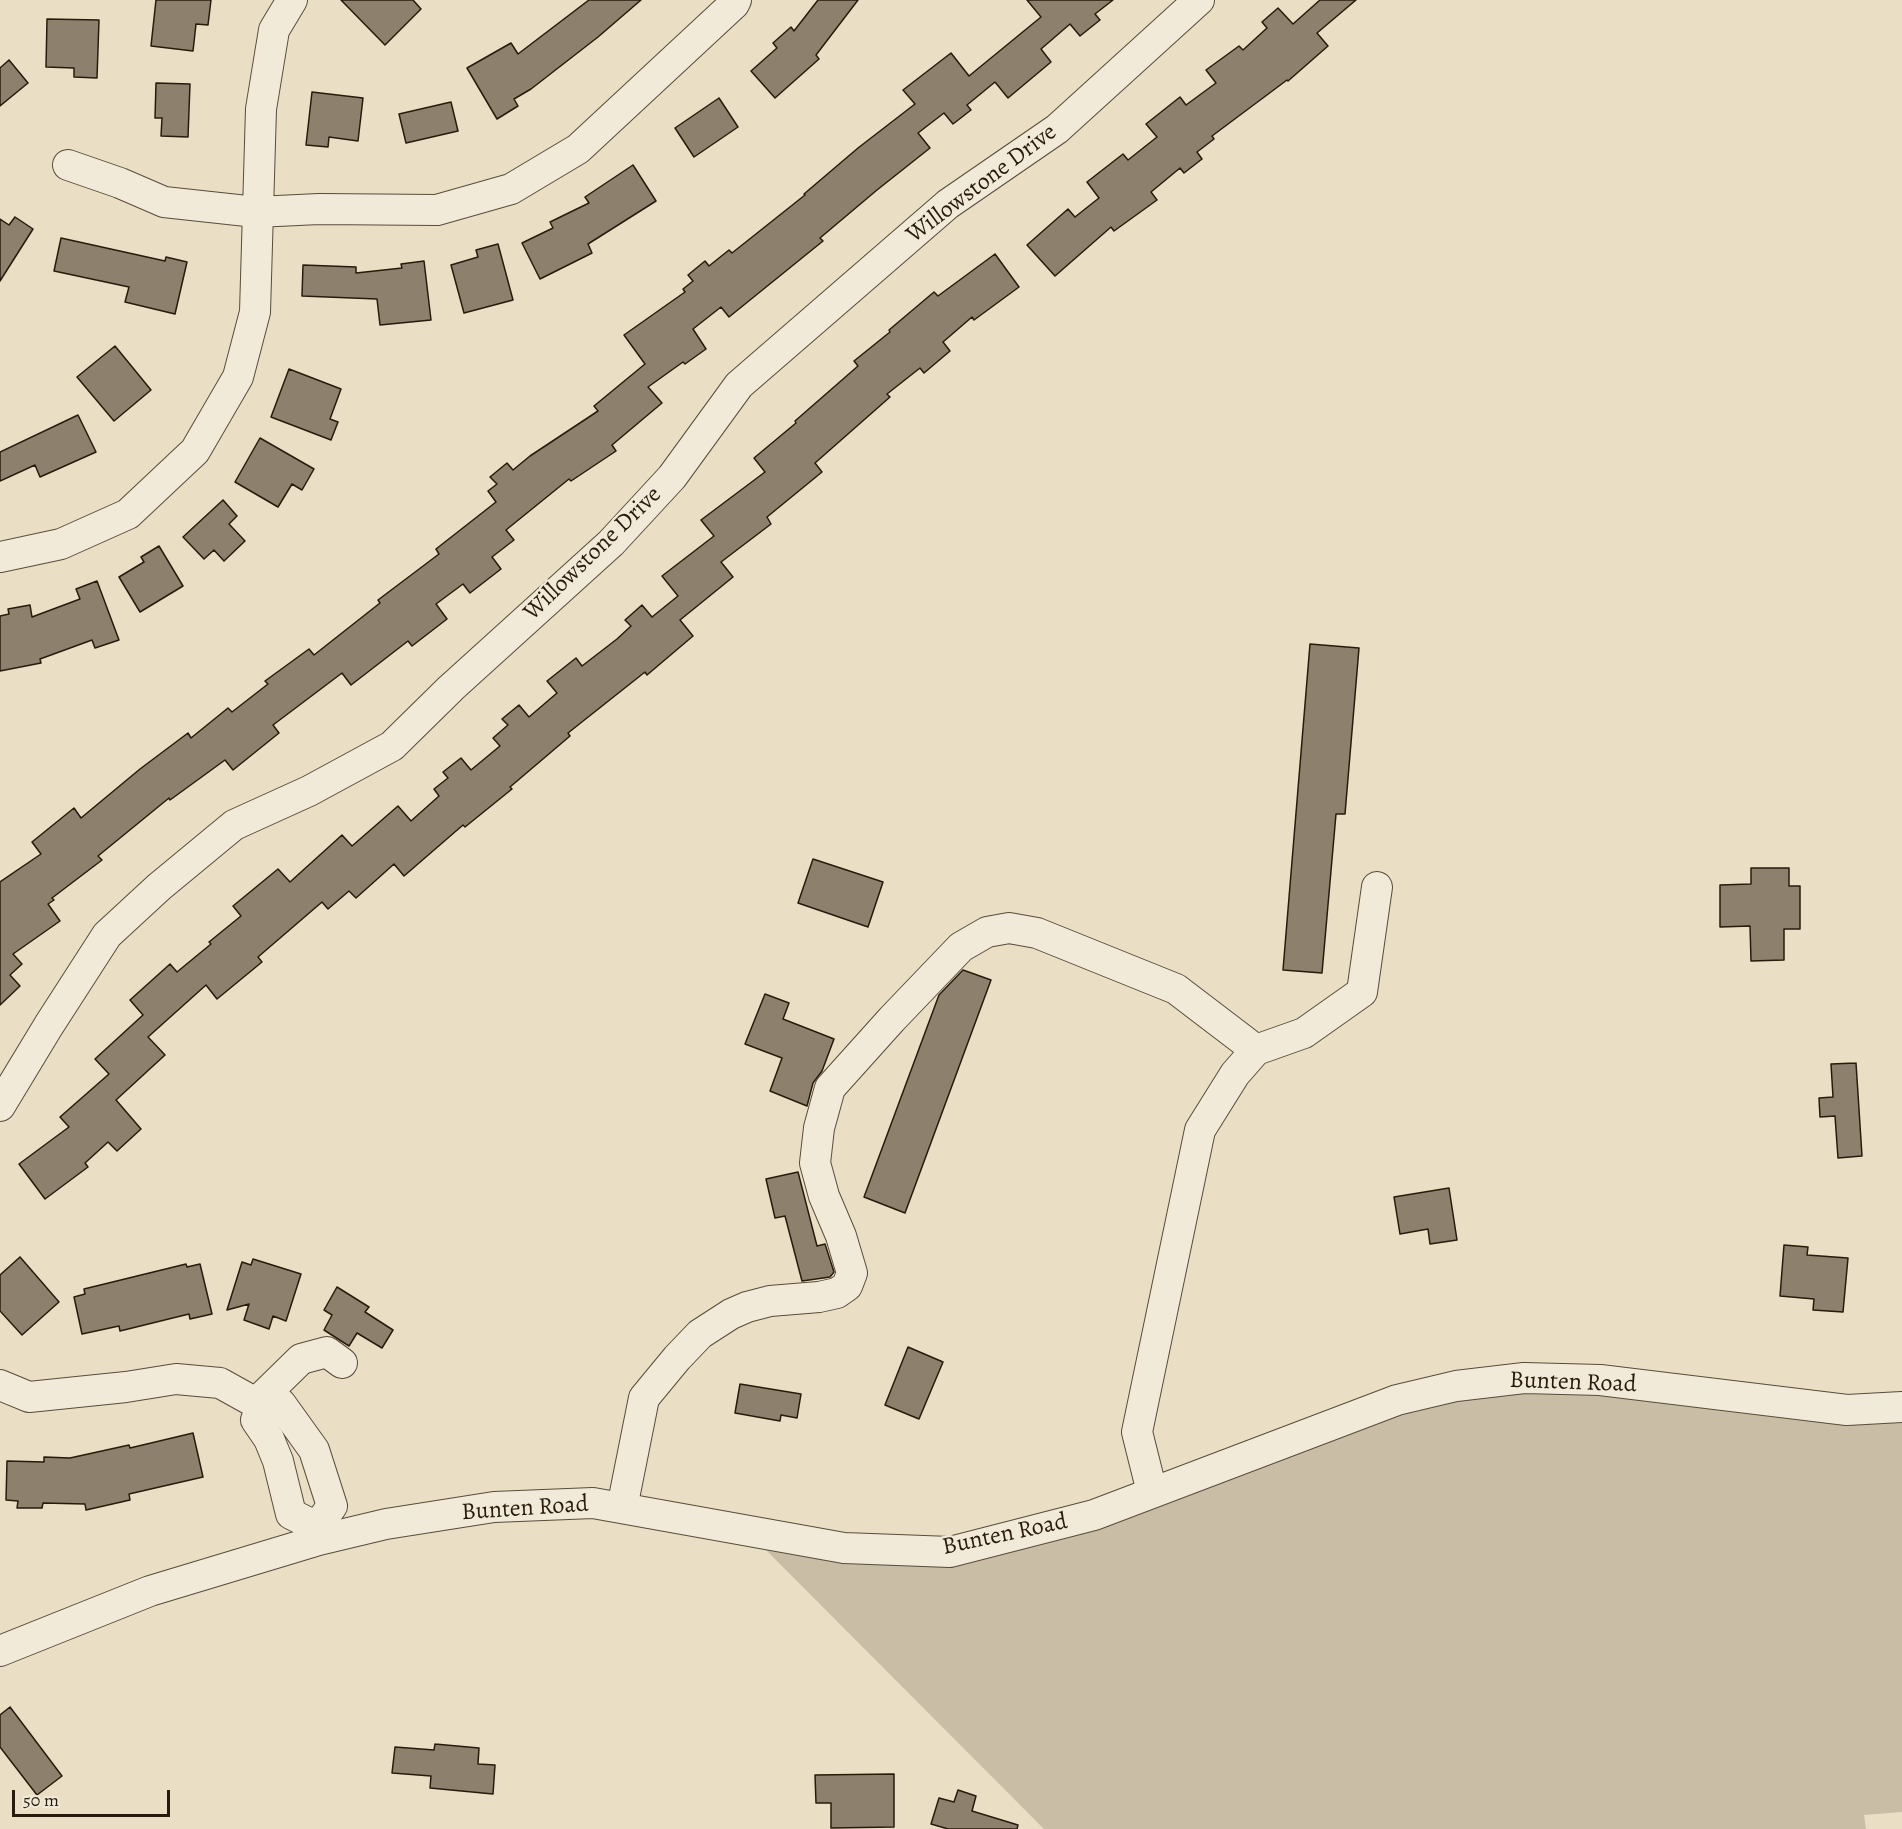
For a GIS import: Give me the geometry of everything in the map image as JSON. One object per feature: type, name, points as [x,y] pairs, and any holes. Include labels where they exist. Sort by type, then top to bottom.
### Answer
[{"type":"street","points":[[0,557],[62,544],[128,514],[195,451],[238,377],[255,312],[256,212],[261,109],[274,30],[292,0]]},
{"type":"street","points":[[68,165],[120,183],[164,202],[256,212],[319,209],[437,210],[511,189],[578,149],[736,0]]},
{"type":"street","name":"Willowstone Drive","points":[[0,1106],[107,935],[159,886],[234,825],[309,791],[392,746],[451,688],[611,543],[672,477],[739,385],[948,204],[1057,129],[1199,0]]},
{"type":"street","points":[[1152,1492],[1137,1432],[1200,1131],[1235,1074],[1256,1050],[1304,1033],[1362,992],[1377,887]]},
{"type":"street","points":[[622,1508],[644,1398],[676,1358],[700,1334],[731,1314],[747,1307],[770,1301],[819,1297],[837,1293],[847,1286],[852,1273],[841,1236],[824,1196],[815,1163],[819,1128],[830,1088],[961,947],[987,932],[1009,927],[1037,933],[1176,989],[1256,1050]]},
{"type":"street","points":[[0,1385],[29,1397],[126,1387],[176,1378],[220,1383],[259,1405],[281,1404],[314,1450],[332,1506],[318,1533],[291,1514],[278,1461],[269,1439],[256,1420],[259,1405],[302,1359],[327,1352],[342,1363]]},
{"type":"street","name":"Bunten Road","points":[[0,1651],[150,1591],[318,1533],[495,1507],[593,1503],[844,1548],[950,1551],[1094,1515],[1397,1400],[1456,1386],[1524,1378],[1600,1380],[1847,1410],[1902,1407]]},
{"type":"street","points":[[274,1451],[303,1435]]},
{"type":"shaded area","points":[[1547,1388],[1707,1405],[1902,1395],[1902,1812],[1864,1815],[1866,1829],[1044,1829],[757,1541],[948,1567],[1352,1409]]},
{"type":"building","points":[[156,0],[211,0],[208,25],[196,24],[193,51],[151,46]]},
{"type":"building","points":[[341,0],[413,0],[421,9],[385,45]]},
{"type":"building","points":[[589,0],[641,0],[598,37],[531,89],[514,99],[518,106],[497,119],[467,68],[511,43],[518,54]]},
{"type":"building","points":[[818,0],[858,0],[816,55],[819,59],[775,98],[751,71],[777,48],[773,43],[791,27],[794,31]]},
{"type":"building","points":[[1027,0],[1113,0],[1095,14],[1100,20],[1080,36],[1070,24],[1041,49],[1051,62],[1008,98],[995,82],[967,105],[971,110],[953,124],[944,113],[918,133],[930,148],[820,238],[823,241],[729,317],[721,307],[693,329],[706,349],[648,387],[662,403],[612,445],[616,451],[571,481],[569,479],[506,530],[514,540],[492,557],[501,569],[470,593],[463,584],[436,604],[447,619],[412,646],[408,641],[351,685],[342,673],[273,725],[279,733],[233,770],[225,760],[170,800],[169,798],[98,856],[102,860],[52,898],[54,900],[48,904],[60,921],[13,954],[22,964],[10,975],[20,986],[0,1005],[0,882],[41,854],[32,842],[74,808],[81,818],[188,733],[191,738],[228,708],[232,712],[268,684],[265,681],[309,649],[314,655],[380,603],[378,600],[439,554],[436,549],[496,502],[488,491],[497,484],[490,477],[507,463],[513,470],[530,456],[598,411],[594,406],[645,364],[624,335],[685,292],[683,289],[693,281],[688,275],[705,261],[709,266],[729,250],[732,253],[805,195],[858,148],[915,104],[903,90],[951,53],[969,76],[1041,17]]},
{"type":"building","points":[[1320,0],[1356,0],[1317,33],[1328,46],[1288,81],[1212,136],[1214,139],[1197,152],[1202,159],[1184,173],[1180,168],[1151,192],[1157,200],[1114,231],[1111,227],[1055,276],[1027,245],[1068,209],[1075,217],[1099,198],[1087,182],[1123,154],[1128,160],[1157,137],[1146,124],[1180,97],[1186,105],[1216,83],[1206,70],[1239,46],[1243,50],[1267,28],[1262,22],[1278,8],[1293,24]]},
{"type":"building","points":[[47,19],[99,20],[97,78],[74,77],[74,68],[46,67]]},
{"type":"building","points":[[9,60],[28,83],[0,106],[0,68]]},
{"type":"building","points":[[156,83],[190,84],[188,137],[161,136],[162,118],[155,118]]},
{"type":"building","points":[[312,92],[363,98],[358,141],[329,137],[328,147],[306,145]]},
{"type":"building","points":[[719,98],[738,127],[694,157],[675,128]]},
{"type":"building","points":[[451,102],[458,131],[406,143],[399,114]]},
{"type":"building","points":[[633,165],[656,201],[588,244],[592,253],[540,279],[522,243],[553,228],[550,222],[589,203],[585,197]]},
{"type":"building","points":[[15,217],[33,229],[0,281],[0,219],[9,225]]},
{"type":"building","points":[[61,238],[165,261],[166,257],[187,262],[175,314],[125,302],[129,287],[54,271]]},
{"type":"building","points":[[498,244],[513,300],[464,313],[451,265],[478,257],[476,250]]},
{"type":"building","points":[[995,254],[1019,287],[974,320],[972,317],[943,342],[950,351],[924,373],[920,368],[887,394],[890,397],[815,463],[822,472],[767,517],[771,524],[721,562],[733,577],[680,620],[693,636],[647,675],[645,672],[568,733],[570,736],[510,787],[512,789],[465,827],[463,825],[404,876],[394,864],[356,898],[349,891],[328,909],[322,902],[258,957],[262,962],[217,999],[206,985],[148,1037],[165,1055],[116,1100],[141,1129],[117,1151],[108,1142],[85,1163],[88,1167],[45,1199],[19,1164],[69,1127],[60,1117],[109,1074],[95,1059],[143,1015],[130,1000],[170,964],[177,972],[211,944],[209,942],[241,916],[233,906],[278,869],[290,882],[342,835],[352,846],[398,806],[411,821],[439,796],[434,789],[448,778],[443,772],[461,758],[471,770],[500,746],[493,738],[508,725],[502,719],[519,705],[529,717],[557,693],[547,681],[576,658],[582,666],[617,639],[631,626],[625,620],[642,605],[652,617],[678,596],[662,576],[714,536],[701,520],[765,472],[754,458],[858,366],[854,361],[890,332],[889,330],[934,292],[938,296]]},
{"type":"building","points":[[424,261],[431,320],[380,325],[377,299],[302,296],[303,265],[356,267],[356,273],[402,268],[401,264]]},
{"type":"building","points":[[115,346],[151,390],[114,421],[77,377]]},
{"type":"building","points":[[289,369],[341,389],[330,419],[338,422],[331,440],[271,417]]},
{"type":"building","points":[[78,415],[96,452],[40,477],[35,465],[0,481],[0,452]]},
{"type":"building","points":[[260,438],[314,469],[302,490],[292,484],[278,507],[235,482]]},
{"type":"building","points":[[223,500],[237,516],[229,524],[245,541],[224,561],[214,550],[204,559],[183,537]]},
{"type":"building","points":[[159,546],[183,586],[140,612],[119,577],[144,562],[141,557]]},
{"type":"building","points":[[97,581],[119,640],[95,648],[92,640],[40,659],[41,663],[0,671],[0,616],[9,614],[8,609],[30,605],[32,617],[80,599],[76,589]]},
{"type":"building","points":[[1310,644],[1359,648],[1345,814],[1336,814],[1322,973],[1283,970]]},
{"type":"building","points":[[813,859],[883,882],[868,927],[798,903]]},
{"type":"building","points":[[1751,868],[1789,868],[1789,886],[1800,886],[1800,929],[1784,929],[1784,960],[1751,961],[1750,926],[1720,927],[1720,885],[1751,884]]},
{"type":"building","points":[[963,970],[991,980],[905,1213],[864,1197],[939,995]]},
{"type":"building","points":[[765,994],[789,1003],[783,1019],[834,1039],[822,1071],[813,1083],[807,1106],[770,1091],[782,1058],[745,1044]]},
{"type":"building","points":[[1856,1063],[1862,1156],[1838,1158],[1835,1116],[1820,1117],[1819,1098],[1833,1097],[1831,1064]]},
{"type":"building","points":[[798,1172],[817,1246],[825,1244],[834,1272],[830,1277],[802,1281],[785,1216],[775,1218],[766,1179]]},
{"type":"building","points":[[1449,1188],[1457,1240],[1430,1244],[1428,1229],[1400,1234],[1394,1197]]},
{"type":"building","points":[[1784,1245],[1808,1247],[1807,1255],[1848,1258],[1843,1312],[1813,1310],[1814,1299],[1780,1296]]},
{"type":"building","points":[[20,1257],[59,1302],[22,1335],[0,1311],[0,1275]]},
{"type":"building","points":[[253,1259],[301,1274],[286,1321],[273,1316],[269,1329],[244,1320],[249,1304],[227,1310],[242,1262],[251,1265]]},
{"type":"building","points":[[186,1264],[187,1267],[200,1264],[212,1314],[190,1319],[189,1314],[120,1331],[119,1326],[82,1334],[74,1297],[85,1294],[84,1289]]},
{"type":"building","points":[[337,1287],[369,1307],[365,1312],[393,1330],[382,1348],[357,1333],[349,1346],[324,1330],[332,1315],[324,1310]]},
{"type":"building","points":[[908,1347],[943,1362],[919,1419],[885,1405]]},
{"type":"building","points":[[740,1384],[801,1394],[797,1418],[781,1415],[780,1421],[735,1413]]},
{"type":"building","points":[[193,1433],[203,1477],[129,1494],[130,1500],[86,1510],[85,1504],[43,1503],[42,1508],[17,1508],[18,1501],[6,1500],[7,1461],[44,1462],[44,1457],[70,1458],[129,1445],[130,1448]]},
{"type":"building","points":[[10,1707],[62,1776],[37,1795],[0,1747],[0,1715]]},
{"type":"building","points":[[435,1744],[479,1748],[478,1764],[495,1765],[493,1794],[430,1788],[431,1776],[392,1773],[395,1747],[434,1750]]},
{"type":"building","points":[[894,1774],[894,1827],[831,1828],[831,1803],[816,1803],[815,1775]]},
{"type":"building","points":[[958,1790],[976,1796],[972,1811],[1018,1825],[1017,1829],[948,1829],[931,1824],[939,1798],[954,1802]]}]
